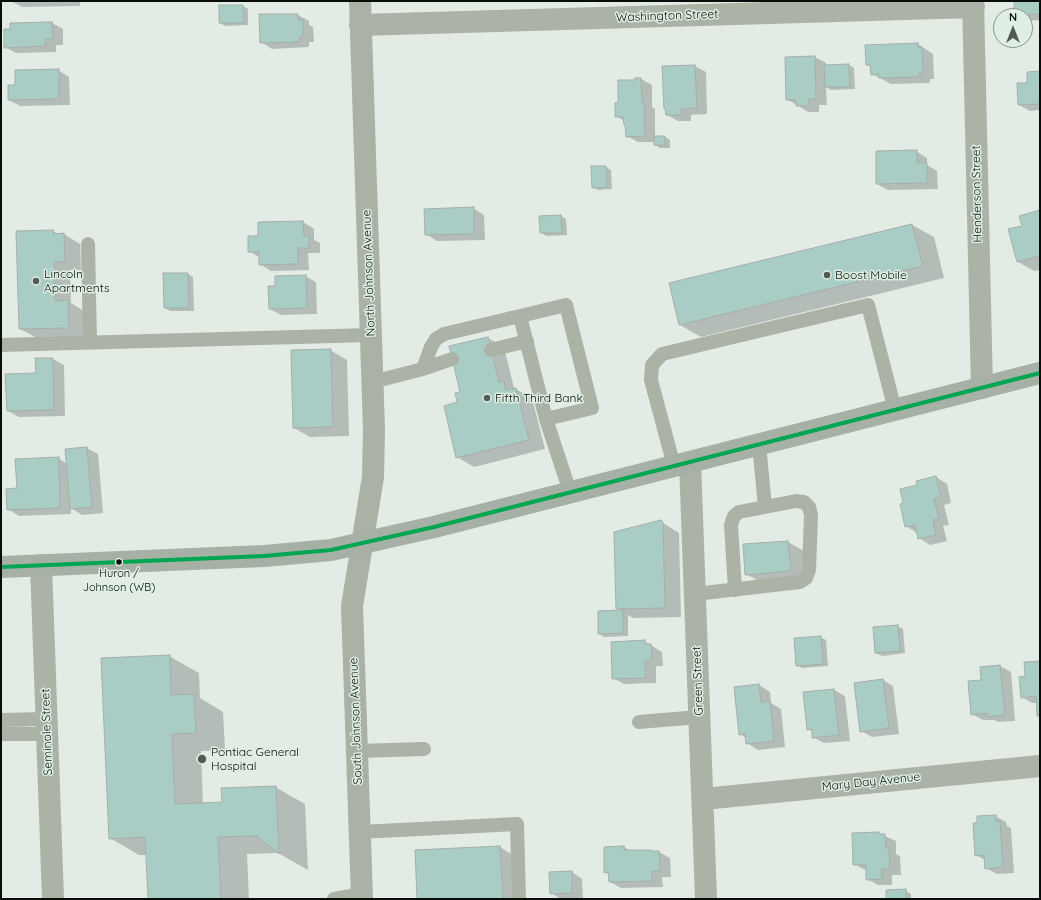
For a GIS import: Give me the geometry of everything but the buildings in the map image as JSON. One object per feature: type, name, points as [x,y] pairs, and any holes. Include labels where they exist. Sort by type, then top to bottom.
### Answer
[{"type":"highway","points":[[1,567],[264,556],[331,550],[434,527],[1040,373]]},
{"type":"street","name":"North Johnson Avenue","points":[[360,1],[374,430],[373,477],[362,543]]},
{"type":"street","name":"Washington Street","points":[[360,25],[762,7],[974,4]]},
{"type":"street","name":"Henderson Street","points":[[974,4],[982,388]]},
{"type":"street","name":"Green Street","points":[[682,464],[695,594],[706,899]]},
{"type":"street","name":"South Johnson Avenue","points":[[362,543],[352,606],[362,896]]},
{"type":"street","name":"Seminole Street","points":[[41,565],[53,899]]},
{"type":"street","name":"Mary Day Avenue","points":[[703,799],[1040,766]]},
{"type":"lane","points":[[88,244],[90,342]]},
{"type":"lane","points":[[423,369],[431,347],[436,339],[444,334],[566,304],[592,408],[546,419]]},
{"type":"lane","points":[[682,464],[651,380],[652,364],[662,354],[868,304],[895,410]]},
{"type":"lane","points":[[520,316],[546,419],[570,492]]},
{"type":"lane","points":[[1,345],[371,334]]},
{"type":"lane","points":[[491,350],[527,341]]},
{"type":"lane","points":[[372,382],[423,369],[452,359]]},
{"type":"lane","points":[[759,444],[765,507]]},
{"type":"lane","points":[[695,594],[735,590],[800,582],[806,578],[809,570],[811,514],[809,507],[804,502],[796,501],[739,512],[734,516],[732,525],[735,590]]},
{"type":"lane","points":[[639,722],[699,717]]},
{"type":"lane","points":[[1,720],[46,726]]},
{"type":"lane","points":[[1,734],[46,726]]},
{"type":"lane","points":[[357,751],[424,749]]},
{"type":"lane","points":[[360,832],[517,824],[519,899]]},
{"type":"lane","points":[[334,899],[362,896]]},
{"type":"transit line","points":[[1,567],[264,556],[331,550],[434,527],[1040,373]]},
{"type":"place","name":"Boost Mobile","points":[[827,275]]},
{"type":"place","name":"Lincoln Apartments","points":[[36,281]]},
{"type":"place","name":"Fifth Third Bank","points":[[487,398]]},
{"type":"place","name":"Huron / Johnson (WB)","points":[[119,562]]},
{"type":"place","name":"Pontiac General Hospital","points":[[202,759]]}]
